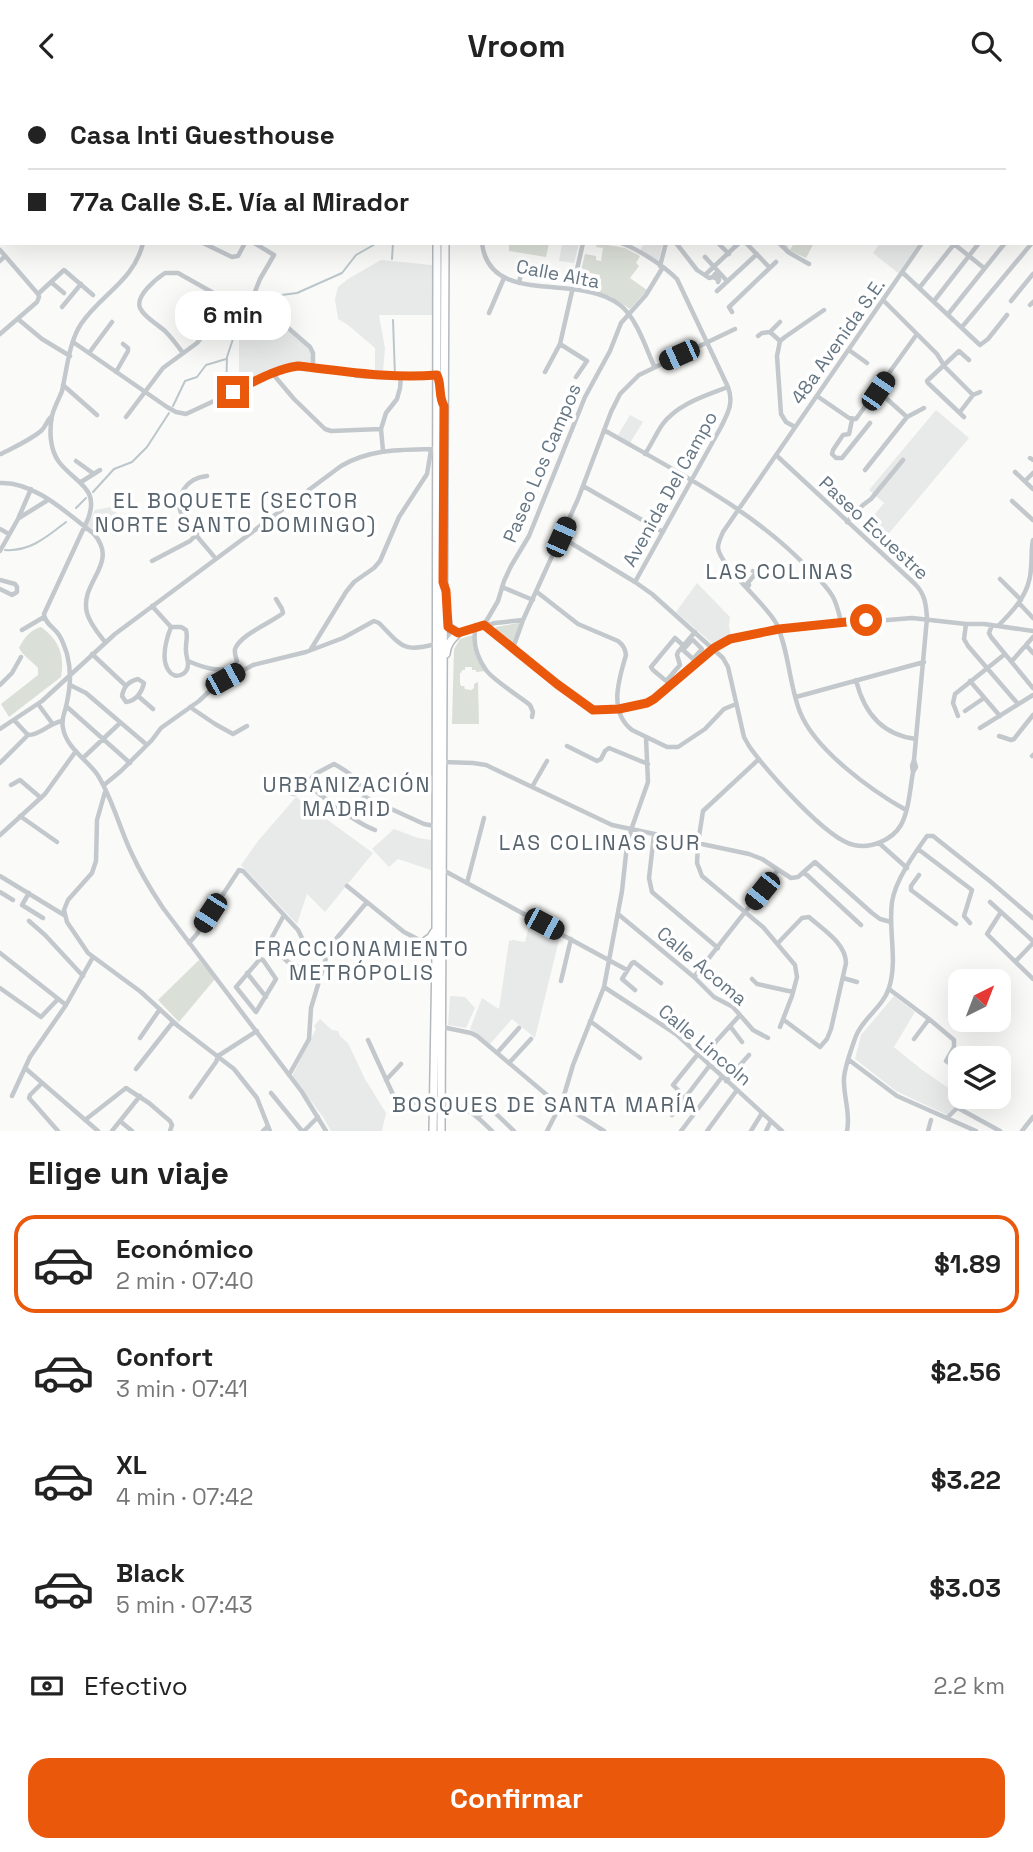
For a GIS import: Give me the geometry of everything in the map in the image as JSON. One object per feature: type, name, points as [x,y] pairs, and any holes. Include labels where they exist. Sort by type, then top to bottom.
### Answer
[{"type":"highway","points":[[438,245],[434,449],[439,679],[435,826],[442,969],[438,1010]]},
{"type":"highway","points":[[439,641],[443,582],[445,245]]},
{"type":"highway","points":[[444,347],[437,375],[444,406]]},
{"type":"highway","points":[[433,1131],[437,1103],[439,1023],[435,948],[442,870],[439,679],[445,672],[447,646],[458,633],[448,627],[443,582]]},
{"type":"highway","points":[[423,943],[431,937],[438,925]]},
{"type":"highway","points":[[435,948],[442,969]]},
{"type":"highway","points":[[437,1103],[441,1131]]},
{"type":"street","points":[[22,630],[44,617],[91,512],[89,492],[56,457],[51,434],[52,416],[74,342],[84,320],[132,269],[142,245]]},
{"type":"street","points":[[207,245],[232,257],[240,255],[244,245]]},
{"type":"street","points":[[250,304],[274,255],[257,245]]},
{"type":"street","name":"Calle Alta","points":[[482,245],[490,266],[504,278],[519,283],[590,292],[622,307],[629,314]]},
{"type":"street","points":[[545,372],[560,344],[583,245]]},
{"type":"street","points":[[625,245],[673,275],[728,387],[697,399],[675,412],[662,426],[645,454]]},
{"type":"street","name":"Paseo Los Campos","points":[[484,625],[498,601],[511,566],[529,536],[585,397],[610,351],[621,323],[646,295],[661,266],[666,245]]},
{"type":"street","points":[[678,245],[702,274],[720,280]]},
{"type":"street","points":[[720,245],[729,254]]},
{"type":"street","points":[[705,275],[737,245]]},
{"type":"street","points":[[748,245],[770,268]]},
{"type":"street","points":[[781,245],[809,264]]},
{"type":"street","name":"48a Avenida S.E.","points":[[747,588],[720,553],[718,547],[723,532],[921,245]]},
{"type":"street","points":[[920,288],[953,245]]},
{"type":"street","points":[[955,245],[984,268]]},
{"type":"street","points":[[934,301],[978,245]]},
{"type":"street","points":[[948,314],[1003,245]]},
{"type":"street","points":[[962,327],[1030,245]]},
{"type":"street","points":[[0,250],[39,297],[37,302],[0,334]]},
{"type":"street","points":[[717,291],[720,280],[757,254]]},
{"type":"street","points":[[0,261],[5,256]]},
{"type":"street","points":[[705,257],[720,280]]},
{"type":"street","points":[[519,283],[524,260]]},
{"type":"street","points":[[732,312],[729,307],[776,262]]},
{"type":"street","points":[[38,294],[64,270],[93,295]]},
{"type":"street","points":[[183,353],[171,337],[139,307],[139,300],[145,292],[165,273],[172,272],[183,276],[217,295],[250,304],[278,318],[310,347],[313,367]]},
{"type":"street","points":[[902,272],[980,345],[1007,315]]},
{"type":"street","points":[[1011,301],[1033,274]]},
{"type":"street","points":[[489,313],[504,278]]},
{"type":"street","points":[[51,282],[64,293]]},
{"type":"street","points":[[62,307],[81,285]]},
{"type":"street","points":[[126,417],[163,368],[197,343],[204,334],[217,295]]},
{"type":"street","points":[[884,301],[973,395]]},
{"type":"street","points":[[795,427],[786,422],[782,414],[777,356],[780,341],[824,310]]},
{"type":"street","points":[[629,314],[654,366]]},
{"type":"street","points":[[18,319],[42,339],[70,356]]},
{"type":"street","points":[[89,353],[112,322]]},
{"type":"street","points":[[770,333],[780,322]]},
{"type":"street","points":[[513,648],[616,402],[626,386],[654,366],[735,329]]},
{"type":"street","points":[[758,337],[762,333],[770,333],[780,341]]},
{"type":"street","points":[[852,419],[859,416],[917,334]]},
{"type":"street","points":[[74,342],[167,407],[186,414],[286,367],[313,367],[362,374],[437,375]]},
{"type":"street","points":[[116,372],[128,351],[123,344]]},
{"type":"street","points":[[560,344],[587,361],[576,377]]},
{"type":"street","points":[[849,350],[867,363]]},
{"type":"street","points":[[970,360],[961,351],[928,379],[928,383],[962,414],[973,395],[979,392]]},
{"type":"street","points":[[272,373],[294,399],[326,429],[381,429]]},
{"type":"street","points":[[383,451],[381,429],[386,413],[397,399],[401,376]]},
{"type":"street","points":[[63,385],[97,415]]},
{"type":"street","name":"Avenida Del Campo","points":[[635,582],[730,410],[732,400],[728,387]]},
{"type":"street","points":[[878,391],[907,417]]},
{"type":"street","points":[[233,392],[241,408]]},
{"type":"street","points":[[817,396],[852,419]]},
{"type":"street","points":[[865,470],[907,417],[924,408]]},
{"type":"street","points":[[1,454],[39,432],[52,416]]},
{"type":"street","points":[[849,434],[852,419]]},
{"type":"street","points":[[857,440],[849,434],[843,435],[832,454],[836,458],[842,458],[857,440],[870,423]]},
{"type":"street","points":[[604,430],[692,481],[766,529],[827,587],[834,598],[841,622]]},
{"type":"street","points":[[0,729],[38,704],[105,642],[332,473],[358,457],[383,451],[434,449],[427,474],[399,517],[380,561],[346,592],[311,650]]},
{"type":"street","name":"Paseo Ecuestre","points":[[776,455],[919,588],[925,601],[927,618],[914,760],[916,767],[906,810]]},
{"type":"street","points":[[847,522],[871,499],[903,460]]},
{"type":"street","points":[[76,461],[94,474]]},
{"type":"street","points":[[81,482],[100,470]]},
{"type":"street","points":[[1015,473],[1033,489]]},
{"type":"street","points":[[1025,481],[1033,473]]},
{"type":"street","points":[[207,476],[199,477],[185,487],[178,503],[185,520],[216,559]]},
{"type":"street","points":[[0,483],[31,489],[84,526],[101,542],[104,551],[102,562],[87,594],[86,606],[91,623],[105,642]]},
{"type":"street","points":[[583,486],[663,532]]},
{"type":"street","points":[[0,551],[31,489]]},
{"type":"street","points":[[18,519],[48,500]]},
{"type":"street","points":[[1012,501],[1033,520]]},
{"type":"street","points":[[0,529],[9,534]]},
{"type":"street","points":[[152,561],[190,541],[194,542],[198,536]]},
{"type":"street","points":[[561,537],[652,594],[723,658],[728,667],[744,737],[758,759],[789,794],[838,838],[854,846],[879,843],[896,832],[906,810],[882,796],[820,743],[799,712],[779,629],[771,610],[747,588],[756,573],[753,571]]},
{"type":"street","points":[[1033,540],[1031,584],[1020,602],[989,632],[1033,688]]},
{"type":"street","points":[[1000,579],[1033,618]]},
{"type":"street","points":[[0,580],[15,584],[18,592],[12,595],[0,589]]},
{"type":"street","points":[[502,587],[533,600]]},
{"type":"street","points":[[537,592],[578,624],[618,641],[626,649],[617,693],[619,709],[627,726],[646,738],[667,747],[678,747],[705,729],[724,709],[737,703]]},
{"type":"street","points":[[187,660],[206,668],[233,667],[237,661],[236,648],[247,636],[283,613],[276,599]]},
{"type":"street","points":[[152,606],[171,627],[186,630],[188,664],[184,673],[176,677],[170,673],[166,664],[166,640],[171,627]]},
{"type":"street","points":[[44,617],[62,641],[71,675],[62,721],[66,739],[93,769],[104,788],[143,877],[163,908],[241,1009],[326,1131]]},
{"type":"street","points":[[484,625],[587,707],[600,711],[647,703],[714,648],[730,639],[779,629],[891,618],[927,618],[1033,631]]},
{"type":"street","points":[[262,1131],[269,1129],[253,1092],[234,1069],[173,1022],[141,992],[93,957],[77,938],[65,916],[68,900],[92,873],[96,861],[97,820],[104,788],[162,728],[199,701],[216,684],[237,672],[311,650],[343,638],[374,621],[403,646],[412,649],[495,622],[523,620]]},
{"type":"street","points":[[494,633],[495,622]]},
{"type":"street","points":[[966,624],[964,639],[1018,704]]},
{"type":"street","points":[[476,628],[474,645],[486,670],[530,705],[532,717]]},
{"type":"street","points":[[669,683],[680,663],[677,655],[695,632]]},
{"type":"street","points":[[1012,661],[1033,637]]},
{"type":"street","points":[[669,683],[651,667],[675,638],[684,646]]},
{"type":"street","points":[[1026,645],[1033,653]]},
{"type":"street","points":[[92,654],[125,685]]},
{"type":"street","points":[[958,716],[953,703],[955,694],[1005,654]]},
{"type":"street","points":[[0,685],[12,673],[21,657]]},
{"type":"street","points":[[796,697],[923,662]]},
{"type":"street","points":[[678,666],[685,673]]},
{"type":"street","points":[[142,680],[144,683],[138,696],[130,702],[126,702],[122,696],[125,685],[131,681],[142,680]]},
{"type":"street","points":[[856,680],[866,708],[883,727],[905,738],[916,739]]},
{"type":"street","points":[[970,681],[1000,716]]},
{"type":"street","points":[[70,684],[86,693],[147,745]]},
{"type":"street","points":[[980,729],[1033,695]]},
{"type":"street","points":[[138,696],[153,709]]},
{"type":"street","points":[[965,711],[984,698]]},
{"type":"street","points":[[38,704],[52,723]]},
{"type":"street","points":[[66,706],[130,762]]},
{"type":"street","points":[[190,707],[233,734],[247,726]]},
{"type":"street","points":[[999,736],[1014,739],[1030,723],[1033,715]]},
{"type":"street","points":[[14,720],[28,735]]},
{"type":"street","points":[[0,763],[28,735],[37,734],[52,723],[62,721]]},
{"type":"street","points":[[83,758],[120,722]]},
{"type":"street","points":[[547,1131],[560,1105],[604,987],[631,830],[648,782],[646,738]]},
{"type":"street","points":[[567,746],[597,761],[611,748],[648,764]]},
{"type":"street","points":[[0,835],[41,798],[76,751]]},
{"type":"street","points":[[758,759],[703,811],[696,863],[702,876],[745,911],[778,943],[795,965],[797,977],[780,1027]]},
{"type":"street","points":[[532,787],[547,761]]},
{"type":"street","points":[[442,762],[486,765],[612,825],[749,854],[762,859],[791,878],[798,877],[813,862],[872,913],[891,922]]},
{"type":"street","points":[[269,792],[278,784],[292,795],[323,769],[334,764],[357,780],[365,797]]},
{"type":"street","points":[[11,785],[20,780],[41,798]]},
{"type":"street","points":[[306,783],[375,830]]},
{"type":"street","points":[[365,797],[424,824],[435,826]]},
{"type":"street","points":[[348,813],[365,797]]},
{"type":"street","points":[[20,816],[57,842]]},
{"type":"street","points":[[467,883],[484,818]]},
{"type":"street","points":[[654,835],[649,878],[652,892],[718,948]]},
{"type":"street","points":[[847,1131],[849,1114],[844,1076],[857,1033],[889,989],[897,962],[891,922],[894,895],[926,836],[929,835],[991,882],[1033,918]]},
{"type":"street","points":[[879,843],[907,868]]},
{"type":"street","points":[[918,849],[972,890],[964,915],[970,923]]},
{"type":"street","points":[[189,943],[239,870],[243,871],[298,930],[302,939]]},
{"type":"street","points":[[442,870],[627,970]]},
{"type":"street","points":[[694,977],[778,870]]},
{"type":"street","points":[[803,873],[861,925]]},
{"type":"street","points":[[911,886],[919,875]]},
{"type":"street","points":[[0,877],[65,916]]},
{"type":"street","points":[[900,880],[956,924]]},
{"type":"street","points":[[347,886],[404,932],[435,948]]},
{"type":"street","points":[[0,892],[13,900]]},
{"type":"street","points":[[29,893],[22,905],[43,918]]},
{"type":"street","points":[[289,1075],[307,1042],[311,1008],[326,958],[336,939],[367,902]]},
{"type":"street","points":[[990,902],[1033,942],[1016,961]]},
{"type":"street","points":[[1000,912],[987,934],[1033,979]]},
{"type":"street","name":"Calle Acoma","points":[[618,914],[714,997],[733,1007],[753,1030],[768,1038]]},
{"type":"street","points":[[284,915],[270,945],[288,962],[320,977]]},
{"type":"street","points":[[778,943],[802,918],[808,917],[845,952],[846,963],[831,1028],[820,1047],[784,1020]]},
{"type":"street","points":[[29,921],[83,976]]},
{"type":"street","points":[[561,981],[571,939]]},
{"type":"street","points":[[0,953],[66,1005]]},
{"type":"street","points":[[12,1096],[25,1067],[66,1005],[93,957]]},
{"type":"street","points":[[259,959],[263,960],[276,979],[266,997],[257,1012],[254,1012],[236,987],[259,959]]},
{"type":"street","points":[[635,990],[622,979],[634,962],[661,983]]},
{"type":"street","points":[[247,974],[266,997]]},
{"type":"street","points":[[843,978],[857,982]]},
{"type":"street","points":[[752,979],[757,984],[793,992]]},
{"type":"street","name":"Calle Lincoln","points":[[604,987],[657,1020],[782,1131]]},
{"type":"street","points":[[0,988],[41,1017],[58,999]]},
{"type":"street","points":[[889,989],[955,1041],[954,1046]]},
{"type":"street","points":[[241,1009],[247,1003]]},
{"type":"street","points":[[140,1038],[160,1009]]},
{"type":"street","points":[[678,1106],[676,1103],[682,1094],[673,1085],[740,1016]]},
{"type":"street","points":[[914,1039],[929,1019]]},
{"type":"street","points":[[590,1021],[640,1058]]},
{"type":"street","points":[[136,1069],[173,1022]]},
{"type":"street","points":[[439,1023],[471,1033],[560,1105],[604,1131]]},
{"type":"street","points":[[730,1026],[742,1042]]},
{"type":"street","points":[[497,1053],[519,1028]]},
{"type":"street","points":[[191,1097],[218,1056],[257,1031]]},
{"type":"street","points":[[509,1063],[531,1039]]},
{"type":"street","points":[[368,1040],[394,1099],[452,1102],[478,1117],[492,1131]]},
{"type":"street","points":[[681,1131],[724,1079],[749,1055]]},
{"type":"street","points":[[849,1060],[897,1096],[976,1131]]},
{"type":"street","points":[[386,1080],[401,1063]]},
{"type":"street","points":[[672,1115],[710,1065]]},
{"type":"street","points":[[25,1067],[97,1131]]},
{"type":"street","points":[[42,1083],[29,1098],[58,1131]]},
{"type":"street","points":[[85,1120],[124,1088],[129,1088],[170,1121],[170,1131]]},
{"type":"street","points":[[707,1131],[737,1090]]},
{"type":"street","points":[[271,1093],[303,1131],[318,1117]]},
{"type":"street","points":[[112,1131],[140,1096]]},
{"type":"street","points":[[478,1117],[489,1107],[514,1131]]},
{"type":"street","points":[[947,1118],[957,1109]]},
{"type":"street","points":[[960,1109],[1000,1131]]},
{"type":"street","points":[[751,1131],[762,1113]]},
{"type":"street","points":[[1022,1131],[1033,1117]]},
{"type":"street","points":[[928,1131],[931,1120]]},
{"type":"street","points":[[120,1121],[132,1131]]},
{"type":"street","points":[[766,1131],[771,1121]]},
{"type":"shaded area","points":[[509,245],[549,245],[546,257],[509,251]]},
{"type":"shaded area","points":[[562,245],[578,245],[574,263],[559,261]]},
{"type":"shaded area","points":[[608,245],[625,248],[640,256],[636,263],[639,266],[630,278],[647,290],[630,309],[610,296],[596,291],[600,275],[581,271],[585,254],[596,256],[596,260],[601,261],[603,248],[596,247]]},
{"type":"shaded area","points":[[643,245],[662,245],[658,262],[640,251]]},
{"type":"shaded area","points":[[784,245],[790,250],[793,245],[813,245],[806,258],[790,252]]},
{"type":"shaded area","points":[[879,245],[918,245],[898,273],[873,253]]},
{"type":"shaded area","points":[[381,260],[432,265],[432,315],[379,315],[385,348],[383,372],[375,371],[375,348],[338,319],[335,299],[338,287]]},
{"type":"shaded area","points":[[261,312],[274,319],[304,344],[311,352],[311,362],[279,366],[241,385],[239,329]]},
{"type":"shaded area","points":[[936,410],[969,438],[880,544],[863,529],[884,503],[869,490]]},
{"type":"shaded area","points":[[630,415],[643,422],[630,443],[618,435]]},
{"type":"shaded area","points":[[110,507],[119,515],[98,534],[87,526],[95,510]]},
{"type":"shaded area","points":[[697,583],[730,617],[731,636],[714,645],[676,612]]},
{"type":"shaded area","points":[[520,624],[512,645],[496,634],[496,627]]},
{"type":"shaded area","points":[[41,627],[52,637],[59,649],[61,677],[9,717],[1,704],[38,675],[38,668],[19,648],[28,635]]},
{"type":"shaded area","points":[[473,635],[485,671],[476,672],[472,667],[465,667],[460,673],[460,683],[465,689],[471,690],[478,682],[479,724],[452,724],[454,649],[460,639]]},
{"type":"shaded area","points":[[296,797],[373,853],[325,912],[307,894],[297,924],[241,865]]},
{"type":"shaded area","points":[[394,829],[431,840],[431,870],[398,859],[389,867],[372,849]]},
{"type":"shaded area","points":[[530,922],[560,936],[535,1038],[512,1019],[490,1044],[470,1029],[482,998],[499,1009],[509,941],[525,942]]},
{"type":"shaded area","points":[[199,960],[215,979],[179,1022],[158,1000]]},
{"type":"shaded area","points":[[450,996],[465,997],[475,1008],[466,1028],[448,1025]]},
{"type":"shaded area","points":[[894,996],[915,1012],[894,1047],[948,1088],[948,1109],[953,1109],[947,1115],[896,1091],[855,1059],[861,1035]]},
{"type":"shaded area","points":[[320,1019],[332,1030],[338,1031],[348,1043],[365,1079],[386,1113],[382,1131],[331,1131],[292,1076],[316,1029],[314,1026]]},
{"type":"waterway","points":[[257,304],[274,296],[297,293],[342,273],[356,255],[374,245]]},
{"type":"waterway","points":[[392,259],[393,245]]},
{"type":"waterway","points":[[226,392],[227,357],[241,316],[252,309]]},
{"type":"waterway","points":[[355,377],[394,379],[393,320]]},
{"type":"waterway","points":[[173,406],[185,381],[197,377],[206,365],[226,359]]},
{"type":"waterway","points":[[93,492],[114,469],[132,462],[147,447],[169,413]]},
{"type":"waterway","points":[[76,508],[86,498]]},
{"type":"waterway","points":[[5,550],[31,546],[66,522]]},
{"type":"district","name":"EL BOQUETE (SECTOR NORTE SANTO DOMINGO)","points":[[236,512]]},
{"type":"district","name":"LAS COLINAS","points":[[780,571]]},
{"type":"district","name":"URBANIZACIÓN MADRID","points":[[347,796]]},
{"type":"district","name":"LAS COLINAS SUR","points":[[600,842]]},
{"type":"district","name":"FRACCIONAMIENTO METRÓPOLIS","points":[[362,960]]},
{"type":"district","name":"BOSQUES DE SANTA MARÍA","points":[[545,1104]]},
{"type":"route","points":[[233,392],[286,367],[298,366],[370,375],[437,375],[444,406],[443,582],[448,627],[458,633],[484,625],[593,710],[619,709],[647,703],[714,648],[730,639],[779,629],[866,620]]}]
